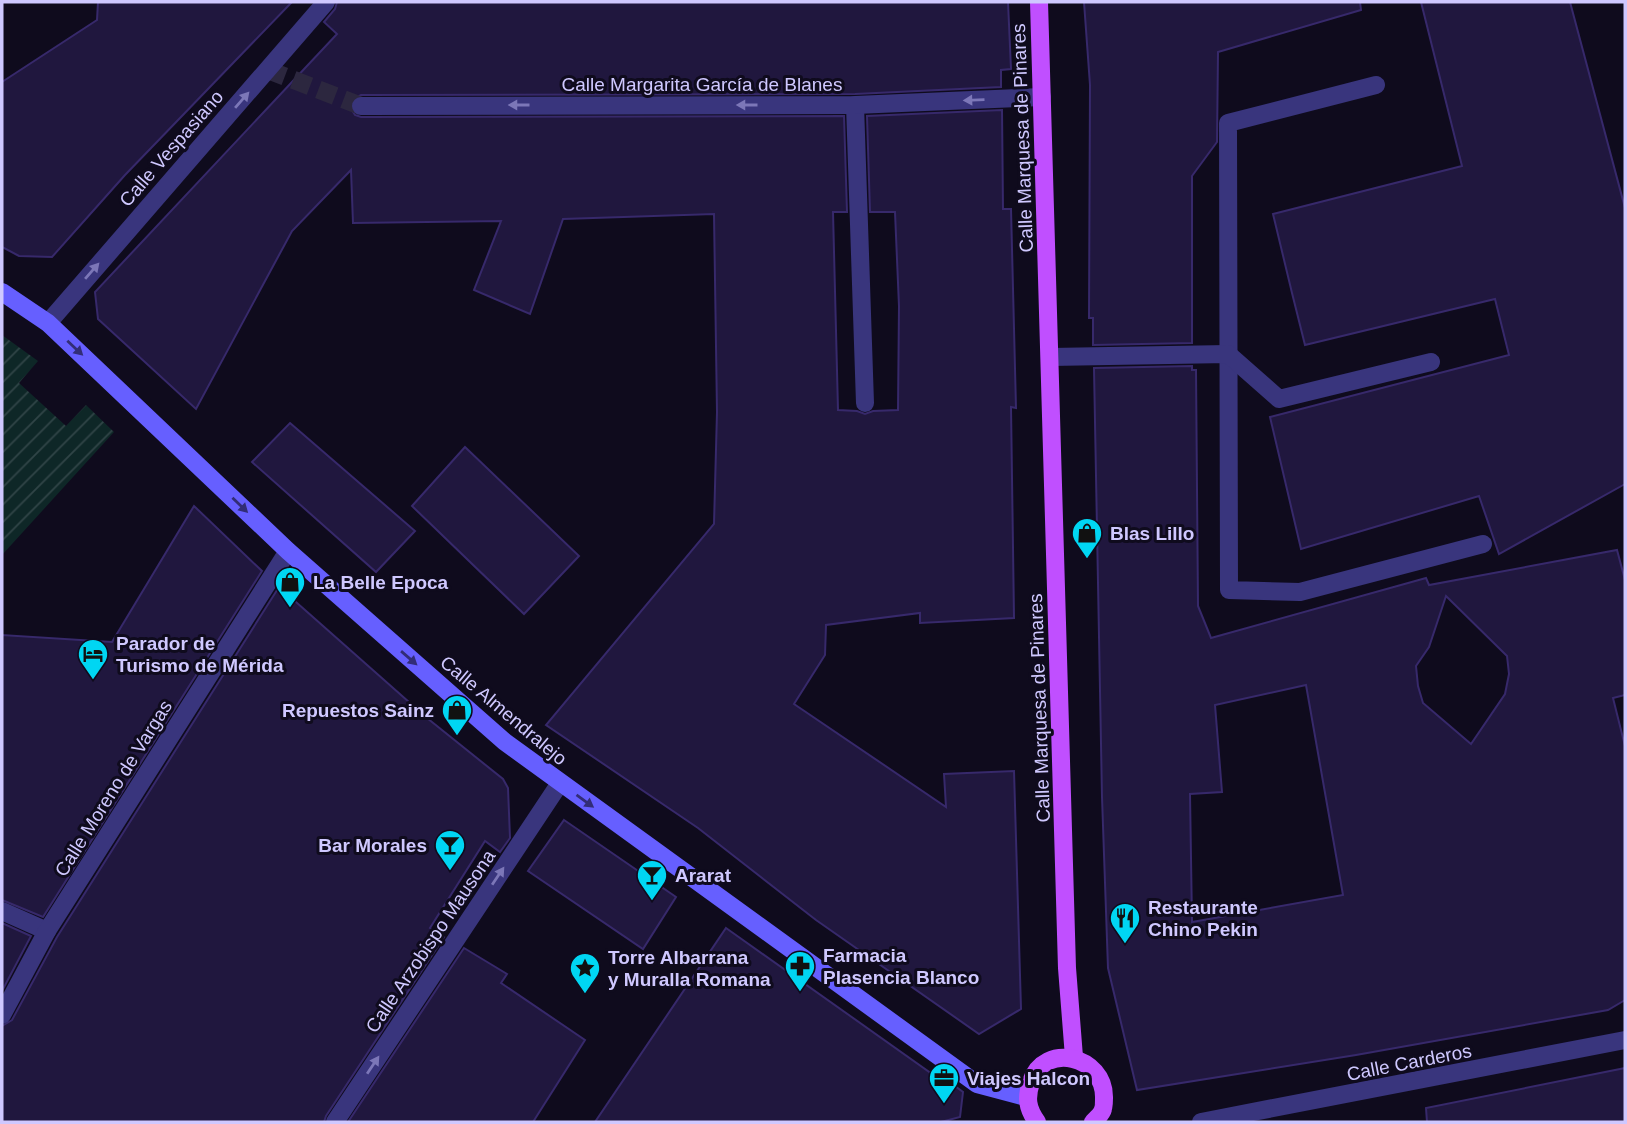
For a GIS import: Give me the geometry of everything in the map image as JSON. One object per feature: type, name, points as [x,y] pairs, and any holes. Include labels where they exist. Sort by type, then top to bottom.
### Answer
[{"type":"main road","name":"Calle Marquesa de Pinares","points":[[1039,2],[1067,968],[1074,1057]]},
{"type":"main road","name":"Calle Almendralejo","points":[[2,292],[48,323],[288,551],[505,742],[977,1084],[1026,1097]]},
{"type":"main road","points":[[1035,1122],[1026,1097],[1034,1073],[1050,1060],[1074,1057],[1096,1070],[1104,1088],[1104,1109],[1093,1122]]},
{"type":"street","name":"Calle Vespasiano","points":[[48,323],[326,2]]},
{"type":"street","points":[[1376,85],[1228,123],[1229,590],[1300,592],[1483,544]]},
{"type":"street","name":"Calle Margarita García de Blanes","points":[[361,106],[855,105],[1042,97]]},
{"type":"street","points":[[855,105],[865,403]]},
{"type":"street","points":[[1050,357],[1228,354],[1279,399],[1431,362]]},
{"type":"street","name":"Calle Moreno de Vargas","points":[[2,1015],[47,931],[288,551]]},
{"type":"street","name":"Calle Arzobispo Mausona","points":[[335,1122],[560,783]]},
{"type":"street","points":[[2,911],[47,931]]},
{"type":"street","name":"Calle Carderos","points":[[1201,1122],[1625,1040]]},
{"type":"green space","points":[[2,335],[38,361],[19,383],[66,426],[86,405],[114,432],[2,555]]},
{"type":"building","points":[[98,2],[292,2],[125,175],[52,257],[19,256],[2,247],[2,82],[97,20]]},
{"type":"building","points":[[337,2],[1008,2],[1011,69],[1001,70],[1001,87],[855,94],[361,95],[352,100],[350,107],[355,115],[361,117],[844,116],[847,212],[833,212],[838,410],[865,414],[898,410],[899,306],[895,212],[870,212],[867,116],[1002,110],[1003,209],[1011,209],[1016,408],[1011,407],[1014,618],[920,623],[920,613],[826,625],[825,655],[794,704],[946,807],[944,774],[1014,771],[1021,1009],[979,1034],[816,920],[698,828],[546,725],[714,524],[717,412],[714,214],[563,219],[530,314],[474,290],[501,221],[353,223],[351,170],[292,231],[196,409],[98,319],[95,292],[337,34],[324,22],[335,9]]},
{"type":"building","points":[[1084,2],[1360,2],[1361,10],[1218,52],[1217,142],[1192,176],[1192,343],[1093,345],[1093,318],[1089,318],[1090,85]]},
{"type":"building","points":[[1421,2],[1570,2],[1625,208],[1625,484],[1499,554],[1479,496],[1301,549],[1270,417],[1509,355],[1495,299],[1305,345],[1292,293],[1273,214],[1462,166]]},
{"type":"building","points":[[1192,366],[1192,370],[1196,370],[1198,606],[1211,638],[1426,578],[1429,585],[1617,550],[1625,580],[1625,695],[1613,698],[1625,746],[1625,1000],[1608,1010],[1356,1055],[1137,1090],[1108,968],[1094,368]],"holes":[[[1446,596],[1507,656],[1509,674],[1505,694],[1471,744],[1423,703],[1418,686],[1416,666],[1429,647]],[[1306,685],[1343,895],[1192,922],[1190,794],[1222,792],[1215,705]]]},
{"type":"building","points":[[290,423],[415,531],[376,572],[252,462]]},
{"type":"building","points":[[465,447],[579,556],[524,614],[412,506]]},
{"type":"building","name":"Parador de Turismo de Mérida","points":[[194,506],[262,571],[43,917],[2,900],[2,635],[112,642]]},
{"type":"building","points":[[279,587],[427,718],[503,779],[508,788],[510,838],[500,852],[485,841],[430,928],[444,937],[324,1122],[2,1122],[2,1026],[12,1020],[57,937]]},
{"type":"building","points":[[564,820],[676,897],[643,949],[528,871]]},
{"type":"building","points":[[2,923],[31,936],[2,991]]},
{"type":"building","points":[[726,928],[935,1076],[937,1073],[963,1092],[960,1117],[941,1122],[595,1122]]},
{"type":"building","points":[[464,948],[507,974],[501,983],[585,1040],[533,1122],[348,1122]]},
{"type":"building","points":[[1625,1068],[1625,1122],[1427,1122],[1426,1108]]},
{"type":"tunnel","points":[[268,70],[361,106]]},
{"type":"place","name":"Blas Lillo","points":[[1087,560]]},
{"type":"place","name":"La Belle Epoca","points":[[290,609]]},
{"type":"place","name":"Parador de Turismo de Mérida","points":[[93,681]]},
{"type":"place","name":"Repuestos Sainz","points":[[457,737]]},
{"type":"place","name":"Bar Morales","points":[[450,872]]},
{"type":"place","name":"Ararat","points":[[652,902]]},
{"type":"place","name":"Restaurante Chino Pekin","points":[[1125,945]]},
{"type":"place","name":"Farmacia Plasencia Blanco","points":[[800,993]]},
{"type":"place","name":"Torre Albarrana y Muralla Romana","points":[[585,995]]},
{"type":"place","name":"Viajes Halcon","points":[[944,1105]]}]
